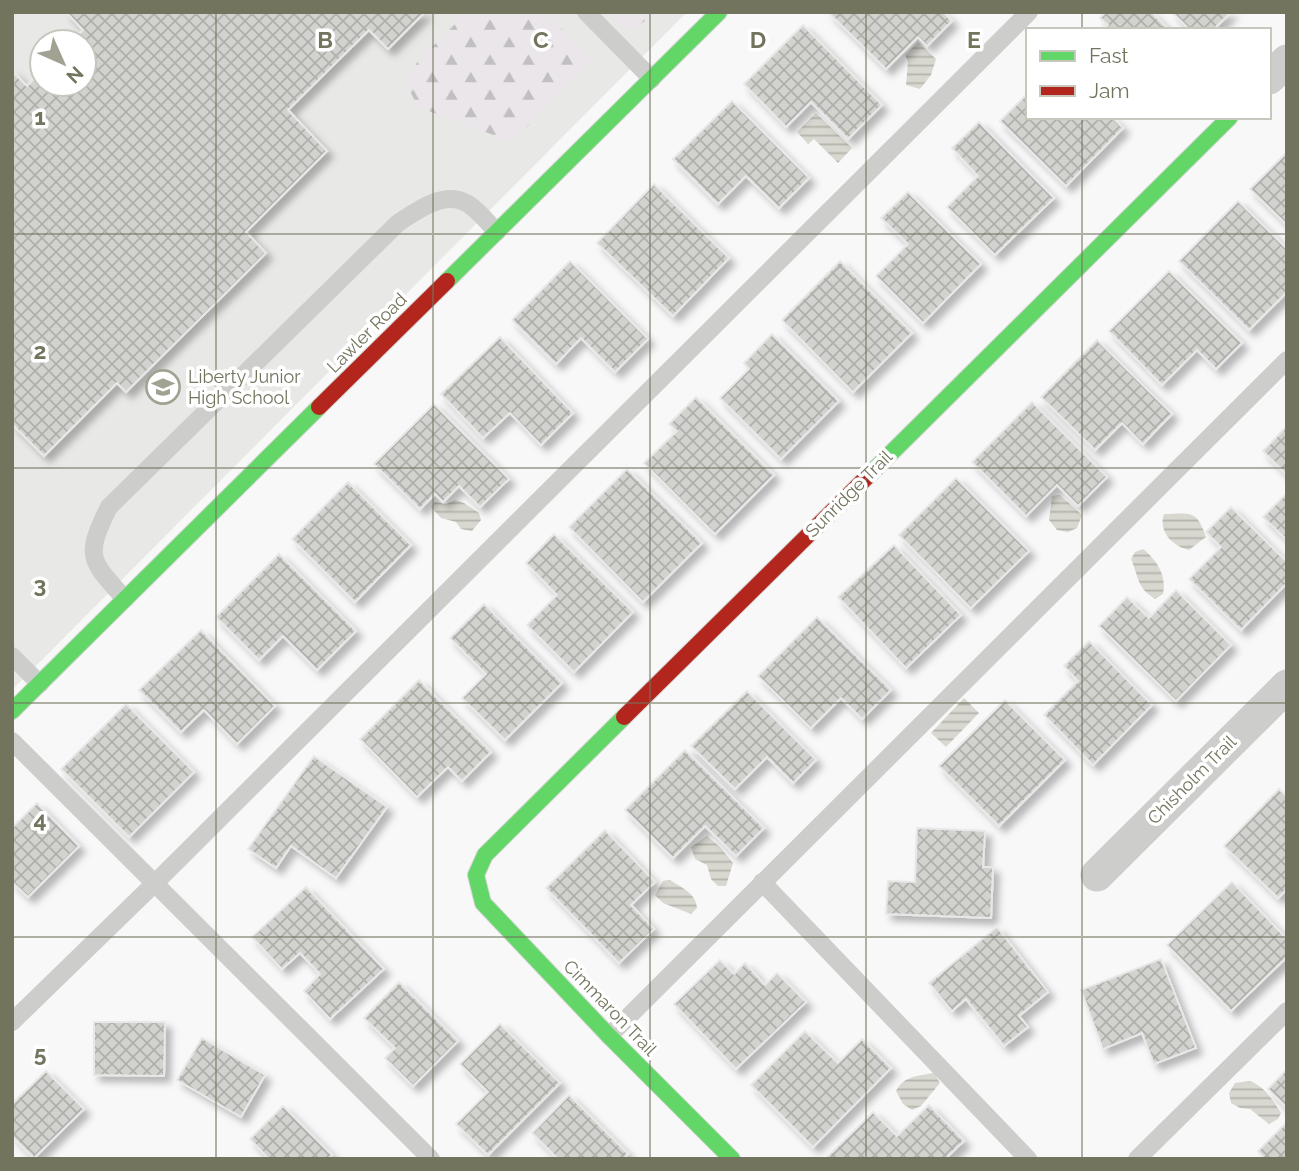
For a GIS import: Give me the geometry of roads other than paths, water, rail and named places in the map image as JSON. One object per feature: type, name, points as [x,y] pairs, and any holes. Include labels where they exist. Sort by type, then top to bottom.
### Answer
[{"type":"street","name":"Lawler Road","points":[[12,711],[719,12]]},
{"type":"street","points":[[1271,76],[1287,61]]},
{"type":"street","name":"Sunridge Trail","points":[[476,875],[485,855],[1228,119]]},
{"type":"street","name":"Chisholm Trail","points":[[1097,875],[1287,686]]},
{"type":"street","name":"Cimmaron Trail","points":[[476,875],[483,903],[608,1036],[732,1159]]},
{"type":"lane","points":[[586,12],[652,79]]},
{"type":"lane","points":[[12,1022],[156,882],[1029,12]]},
{"type":"lane","points":[[125,599],[96,566],[93,554],[99,528],[109,507],[398,223],[423,207],[449,199],[464,201],[497,232]]},
{"type":"lane","points":[[608,1036],[1287,360]]},
{"type":"lane","points":[[12,656],[40,684]]},
{"type":"lane","points":[[12,741],[431,1159]]},
{"type":"lane","points":[[762,882],[1028,1159]]},
{"type":"lane","points":[[1138,1159],[1287,1011]]},
{"type":"place","name":"Liberty Junior High School","points":[[163,387]]}]
